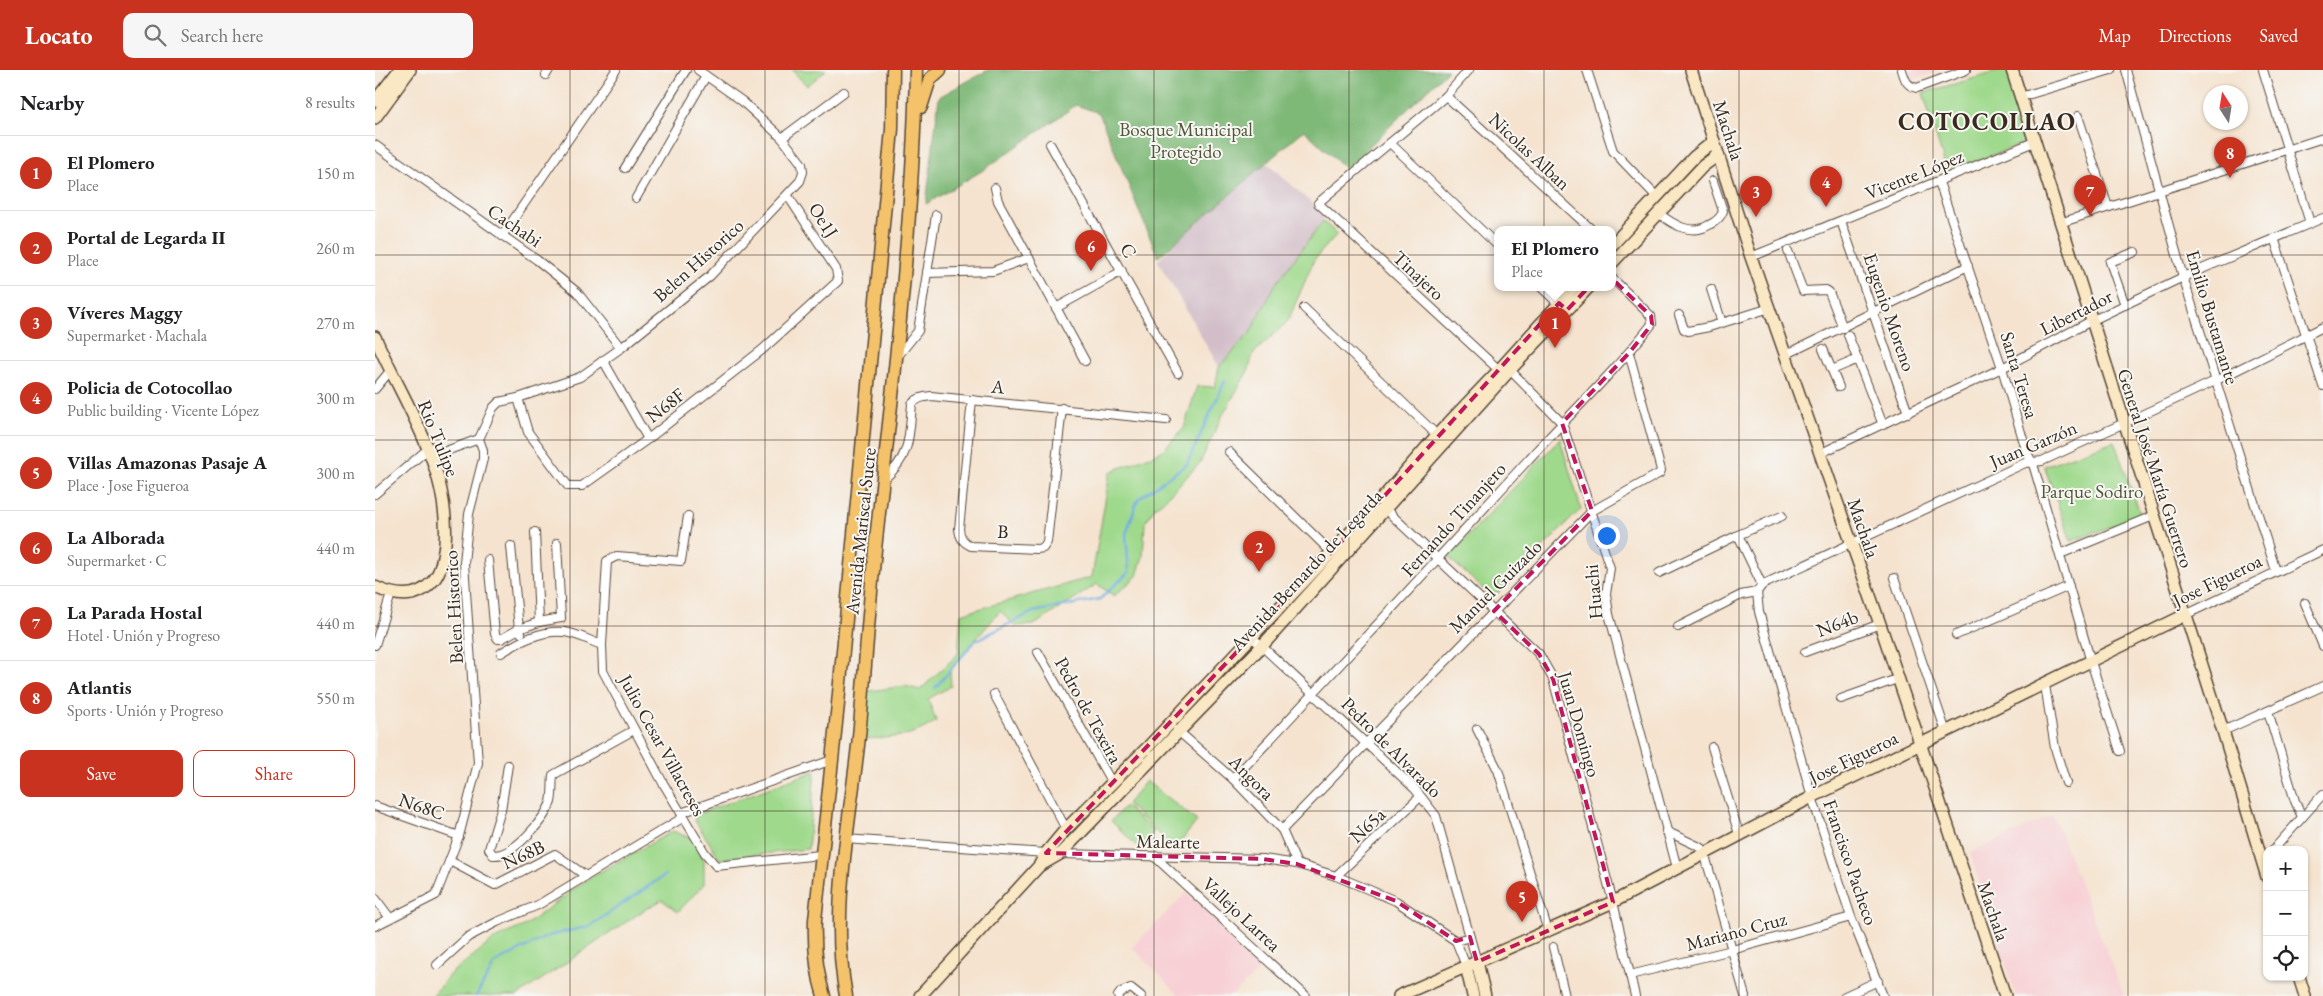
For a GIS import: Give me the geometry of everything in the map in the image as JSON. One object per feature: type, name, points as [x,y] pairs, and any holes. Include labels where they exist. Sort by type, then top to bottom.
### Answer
[{"type":"main road","points":[[884,70],[892,129]]},
{"type":"main road","points":[[892,129],[893,70]]},
{"type":"main road","name":"Avenida Mariscal Sucre","points":[[846,996],[842,966],[840,905],[845,839],[859,736],[898,356],[915,134],[916,70]]},
{"type":"main road","points":[[915,134],[925,90],[930,79],[940,70]]},
{"type":"main road","name":"Avenida Mariscal Sucre","points":[[824,996],[819,980],[814,942],[820,856],[832,760],[892,129]]},
{"type":"street","points":[[375,101],[399,70]]},
{"type":"street","points":[[375,118],[410,70]]},
{"type":"street","points":[[502,236],[616,70]]},
{"type":"street","points":[[625,168],[686,70]]},
{"type":"street","points":[[698,70],[743,101],[782,138],[844,92]]},
{"type":"street","points":[[1469,70],[1446,96],[1390,143],[1494,242]]},
{"type":"street","points":[[1587,70],[1613,151],[1657,197]]},
{"type":"street","points":[[1902,70],[1910,87],[1917,88],[1966,70]]},
{"type":"street","name":"General José María Guerrero","points":[[2012,70],[2263,856]]},
{"type":"street","points":[[2020,97],[2111,70]]},
{"type":"street","name":"Emilio Bustamante","points":[[2126,70],[2183,277],[2276,571]]},
{"type":"street","points":[[2263,70],[2310,223]]},
{"type":"street","name":"Machala","points":[[1693,71],[1751,257],[1880,624],[1919,745],[2005,996]]},
{"type":"street","points":[[637,198],[706,76]]},
{"type":"street","name":"Nicolas Alban","points":[[1446,96],[1588,226]]},
{"type":"street","points":[[2078,116],[2108,207]]},
{"type":"street","name":"Belen Historico","points":[[375,926],[436,894],[459,836],[478,763],[464,563],[469,514],[483,459],[483,450],[479,439],[493,408],[499,402],[519,398],[579,377],[621,348],[710,276],[797,186],[803,172],[800,160],[782,138]]},
{"type":"street","points":[[2060,223],[2323,138]]},
{"type":"street","points":[[1616,241],[1694,157],[1714,141]]},
{"type":"street","name":"Vicente López","points":[[1751,257],[2035,142]]},
{"type":"street","name":"Tinajero","points":[[1390,143],[1318,203],[1505,370]]},
{"type":"street","name":"C","points":[[1050,144],[1177,373]]},
{"type":"street","name":"Cachabi","points":[[375,145],[537,260],[577,292],[621,348]]},
{"type":"street","points":[[1616,254],[1703,166],[1718,156]]},
{"type":"street","points":[[1658,213],[1690,231],[1701,230],[1712,224],[1723,211],[1713,181]]},
{"type":"street","name":"Santa Teresa","points":[[1939,182],[1968,266],[2027,453],[2033,464],[2091,662],[2120,751]]},
{"type":"street","points":[[995,188],[998,201],[1085,361]]},
{"type":"street","name":"Oe1J","points":[[788,196],[831,263]]},
{"type":"street","points":[[898,356],[917,331],[936,214]]},
{"type":"street","name":"Libertador","points":[[1819,454],[2001,368],[2091,321],[2183,277],[2323,218]]},
{"type":"street","name":"Eugenio Moreno","points":[[1841,221],[1908,413]]},
{"type":"street","points":[[2274,238],[2323,386]]},
{"type":"street","points":[[1788,251],[1803,291],[1826,290],[1829,292],[1843,328]]},
{"type":"street","points":[[2125,305],[2110,262],[2135,252]]},
{"type":"street","points":[[927,273],[993,271],[1029,258]]},
{"type":"street","name":"N68F","points":[[519,398],[528,432],[568,486],[582,486],[649,439],[762,350],[831,289],[838,281],[838,277],[831,263]]},
{"type":"street","points":[[1785,355],[1968,266]]},
{"type":"street","points":[[1056,308],[1122,272]]},
{"type":"street","name":"Fernando Tinanjero","points":[[1233,779],[1629,353],[1652,324],[1651,316],[1616,283]]},
{"type":"street","points":[[1711,289],[1721,323]]},
{"type":"street","points":[[1545,291],[1563,307]]},
{"type":"street","name":"Avenida Bernardo de Legarda","points":[[1563,307],[1572,291]]},
{"type":"street","name":"Avenida Bernardo de Legarda","points":[[1039,866],[1060,854],[1262,646],[1441,439],[1563,307],[1584,291]]},
{"type":"street","points":[[1305,308],[1441,439]]},
{"type":"street","points":[[1679,315],[1684,329],[1688,331],[1770,308]]},
{"type":"street","name":"Juan Garzón","points":[[1678,627],[1741,595],[2025,463],[2033,464],[2215,381],[2323,327]]},
{"type":"street","points":[[1849,335],[1883,424]]},
{"type":"street","name":"Rio Tulipe","points":[[375,337],[430,452],[444,504],[446,529],[441,565],[434,581],[426,589],[412,595],[391,594],[375,587]]},
{"type":"street","points":[[1823,349],[1839,386]]},
{"type":"street","name":"Manuel Guizado","points":[[1281,830],[1493,611],[1593,511],[1656,476],[1661,470],[1629,353]]},
{"type":"street","points":[[1832,370],[1857,359]]},
{"type":"street","points":[[603,360],[649,439]]},
{"type":"street","name":"Huachi","points":[[1505,370],[1562,423],[1593,511],[1610,568],[1606,594],[1609,614],[1677,868]]},
{"type":"street","points":[[375,388],[390,371]]},
{"type":"street","name":"A","points":[[884,478],[895,470],[905,455],[912,404],[916,399],[931,396],[1166,420]]},
{"type":"street","name":"B","points":[[972,400],[959,529],[960,536],[964,542],[971,546],[1037,550],[1043,548],[1047,542],[1062,408]]},
{"type":"street","points":[[375,494],[430,452],[479,439]]},
{"type":"street","points":[[1229,452],[1331,552]]},
{"type":"street","name":"Avenida Bernardo de Legarda","points":[[920,996],[1039,866],[1046,853],[1066,829],[1170,724],[1331,552],[1383,506]]},
{"type":"street","name":"Juan Domingo","points":[[1383,506],[1539,654],[1553,679],[1613,902],[1635,996]]},
{"type":"street","name":"Julio Cesar Villacreses","points":[[688,516],[681,561],[617,556],[607,561],[602,645],[603,671],[682,815],[705,853],[716,866],[820,856]]},
{"type":"street","points":[[1659,573],[1782,516]]},
{"type":"street","points":[[2060,554],[2153,516]]},
{"type":"street","points":[[535,532],[539,622]]},
{"type":"street","name":"Francisco Pacheco","points":[[1738,536],[1759,588],[1759,612],[1812,797],[1851,917],[1883,996]]},
{"type":"street","points":[[488,560],[495,636],[501,639],[519,629],[539,622],[561,618],[557,543]]},
{"type":"street","points":[[511,546],[519,629],[525,639]]},
{"type":"street","name":"Jose Figueroa","points":[[1399,996],[1613,902],[1812,797],[2276,571],[2323,550]]},
{"type":"street","points":[[1894,578],[1946,732]]},
{"type":"street","points":[[1956,635],[2069,586]]},
{"type":"street","points":[[375,645],[391,594]]},
{"type":"street","points":[[2305,603],[2323,646]]},
{"type":"street","name":"N64b","points":[[1805,652],[1880,624]]},
{"type":"street","points":[[501,653],[525,639],[566,632],[602,645]]},
{"type":"street","name":"Pedro de Alvarado","points":[[1252,636],[1415,789],[1436,816],[1470,937],[1473,996]]},
{"type":"street","name":"Pedro de Texeira","points":[[1038,652],[1112,784]]},
{"type":"street","points":[[1841,699],[1897,679]]},
{"type":"street","points":[[2045,685],[2055,748],[2066,784]]},
{"type":"street","points":[[2223,732],[2323,686]]},
{"type":"street","points":[[994,694],[1066,829]]},
{"type":"street","points":[[2268,711],[2302,817]]},
{"type":"street","name":"Angora","points":[[1170,724],[1233,779],[1281,830],[1297,864]]},
{"type":"street","points":[[1477,729],[1498,770],[1548,931]]},
{"type":"street","points":[[508,765],[501,810],[489,849],[493,855],[513,850],[538,822],[551,802],[553,775],[634,730]]},
{"type":"street","points":[[1712,747],[1739,834]]},
{"type":"street","points":[[437,966],[468,937],[497,922],[538,905],[682,815],[832,760]]},
{"type":"street","points":[[2277,846],[2323,794]]},
{"type":"street","name":"N65a","points":[[1336,876],[1420,797]]},
{"type":"street","name":"N68C","points":[[375,806],[459,836]]},
{"type":"street","points":[[1666,832],[1703,848],[1705,852],[1745,996]]},
{"type":"street","name":"Malearte","points":[[845,839],[1060,854],[1263,859],[1297,864],[1336,876],[1396,901],[1456,941]]},
{"type":"street","name":"N68B","points":[[450,861],[495,885],[555,854],[585,876]]},
{"type":"street","name":"Vallejo Larrea","points":[[1155,857],[1306,996]]},
{"type":"street","points":[[375,898],[390,918]]},
{"type":"street","name":"Mariano Cruz","points":[[1630,975],[1732,950],[1851,917]]},
{"type":"street","points":[[1456,941],[1470,937]]},
{"type":"street","name":"Pedro de Alvarado","points":[[1456,941],[1472,964],[1485,996]]},
{"type":"street","points":[[1553,947],[1565,996]]},
{"type":"street","points":[[1845,996],[1878,981]]},
{"type":"street","points":[[2300,981],[2305,996]]},
{"type":"street","points":[[1118,996],[1121,992],[1131,988],[1141,996]]},
{"type":"highlighted area","points":[[1604,271],[1651,316],[1652,324],[1629,353],[1562,423],[1592,511],[1494,611],[1539,654],[1553,679],[1613,902],[1477,962],[1470,937],[1456,941],[1396,901],[1297,864],[1263,859],[1046,853],[1379,502],[1559,303],[1567,310]]},
{"type":"shaded area","points":[[1910,70],[1941,70],[1913,80]]},
{"type":"shaded area","points":[[1259,156],[1326,216],[1275,285],[1250,333],[1219,367],[1158,261]]},
{"type":"shaded area","points":[[2053,815],[2124,996],[2016,996],[1970,853]]},
{"type":"shaded area","points":[[1186,893],[1267,963],[1231,996],[1180,996],[1132,947]]},
{"type":"green space","points":[[792,70],[826,70],[807,86]]},
{"type":"green space","name":"Bosque Municipal Protegido","points":[[988,70],[1448,70],[1346,169],[1304,130],[1158,257],[1099,113],[1076,105],[985,169],[926,204],[939,97]]},
{"type":"green space","points":[[2003,70],[2009,70],[2028,142],[1947,172],[1923,93]]},
{"type":"green space","points":[[1323,221],[1337,234],[1314,260],[1288,321],[1253,354],[1249,369],[1221,418],[1200,463],[1155,507],[1145,523],[1143,556],[1137,576],[1114,596],[1097,584],[1034,625],[1015,626],[1000,611],[950,670],[951,686],[928,699],[936,721],[910,734],[861,739],[863,692],[905,686],[920,690],[958,654],[961,614],[1092,577],[1110,472],[1162,451],[1184,428],[1197,386],[1215,387],[1219,367],[1250,333],[1275,285]]},
{"type":"green space","points":[[1560,439],[1581,509],[1493,598],[1448,557]]},
{"type":"green space","name":"Parque Sodiro","points":[[2114,441],[2141,516],[2071,541],[2044,466]]},
{"type":"green space","points":[[815,771],[808,849],[720,859],[695,821],[695,815]]},
{"type":"green space","points":[[1146,781],[1197,821],[1175,849],[1127,804]]},
{"type":"green space","points":[[1125,806],[1154,832],[1139,848],[1111,821]]},
{"type":"green space","points":[[673,831],[693,839],[704,860],[704,884],[678,912],[662,900],[644,910],[517,996],[432,996],[451,973],[496,938],[526,925],[589,878]]},
{"type":"waterway","points":[[935,688],[975,641],[1033,612],[1100,599],[1129,572],[1126,534],[1138,499],[1187,464],[1225,381]]},
{"type":"waterway","points":[[476,996],[495,963],[548,936],[590,926],[665,875]]},
{"type":"place","name":"Atlantis","points":[[2230,178]]},
{"type":"place","name":"Policia de Cotocollao","points":[[1826,207]]},
{"type":"place","name":"La Parada Hostal","points":[[2090,216]]},
{"type":"place","name":"Víveres Maggy","points":[[1756,217]]},
{"type":"place","name":"La Alborada","points":[[1091,271]]},
{"type":"place","name":"El Plomero","points":[[1555,348]]},
{"type":"place","name":"Portal de Legarda II","points":[[1259,572]]},
{"type":"place","name":"Villas Amazonas Pasaje A","points":[[1522,922]]},
{"type":"district","name":"COTOCOLLAO","points":[[1987,122]]}]
